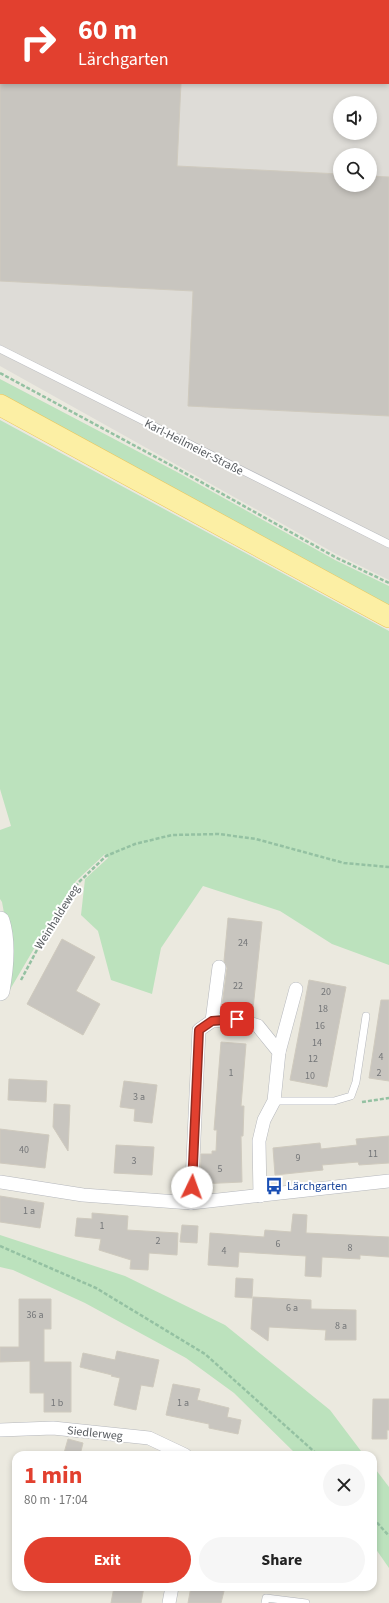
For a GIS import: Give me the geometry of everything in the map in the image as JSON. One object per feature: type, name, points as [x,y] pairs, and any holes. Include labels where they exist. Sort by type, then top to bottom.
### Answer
[{"type":"main road","points":[[0,405],[389,617]]},
{"type":"main road","points":[[0,921],[2,928],[4,968],[0,991]]},
{"type":"street","points":[[212,1021],[219,967]]},
{"type":"street","points":[[260,1196],[259,1140],[264,1120],[274,1101],[279,1052],[296,989]]},
{"type":"street","points":[[191,1202],[199,1030],[212,1021],[237,1019],[258,1026],[279,1052]]},
{"type":"street","points":[[0,1182],[83,1196],[191,1202],[260,1196],[389,1181]]},
{"type":"street","name":"Siedlerweg","points":[[0,1430],[54,1428],[149,1438],[177,1451]]},
{"type":"street","points":[[169,1603],[171,1591]]},
{"type":"lane","name":"Karl-Heilmeier-Straße","points":[[0,349],[389,544]]},
{"type":"lane","points":[[274,1101],[334,1101],[351,1096],[356,1082],[366,1016]]},
{"type":"lane","points":[[265,1603],[266,1598],[306,1603]]},
{"type":"path","points":[[0,373],[176,468],[335,557],[389,583]]},
{"type":"path","name":"Weinhaldeweg","points":[[19,984],[38,948],[78,883],[106,856],[134,844],[172,835],[219,834],[256,839],[344,863],[389,867]]},
{"type":"path","points":[[351,1096],[361,1102],[389,1098]]},
{"type":"path","points":[[0,1246],[96,1288],[205,1354],[314,1451]]},
{"type":"path","points":[[377,1522],[389,1536]]},
{"type":"shaded area","points":[[0,84],[389,84],[389,580],[336,554],[0,366]]},
{"type":"green space","points":[[0,379],[177,472],[335,560],[389,586],[389,607],[0,397]]},
{"type":"green space","points":[[0,420],[389,631],[389,965],[332,944],[280,911],[203,886],[161,948],[152,994],[111,980],[98,931],[81,915],[85,879],[108,858],[105,854],[76,881],[8,993],[8,935],[2,902],[0,899],[0,830],[11,826],[0,789]]},
{"type":"green space","points":[[0,1235],[125,1276],[225,1325],[330,1410],[361,1451],[293,1451],[234,1393],[186,1358],[85,1303],[13,1270],[0,1267]]},
{"type":"green space","points":[[377,1471],[389,1487],[389,1568],[377,1551]]},
{"type":"building","points":[[0,84],[181,84],[177,166],[333,174],[333,192],[377,192],[377,176],[389,177],[389,416],[188,406],[193,291],[0,281]]},
{"type":"building","points":[[228,918],[262,922],[253,1009],[222,1005],[227,968],[224,961]]},
{"type":"building","points":[[62,939],[95,957],[76,991],[100,1004],[83,1035],[27,1004]]},
{"type":"building","points":[[309,980],[346,987],[327,1087],[290,1080]]},
{"type":"building","points":[[381,1000],[389,1000],[389,1081],[369,1078]]},
{"type":"building","points":[[221,1042],[246,1044],[241,1106],[244,1106],[243,1136],[241,1136],[242,1182],[200,1184],[201,1154],[212,1154],[212,1151],[216,1151],[217,1130],[214,1130]]},
{"type":"building","points":[[9,1079],[47,1081],[46,1102],[8,1100]]},
{"type":"building","points":[[124,1081],[157,1085],[152,1123],[134,1121],[135,1109],[120,1107]]},
{"type":"building","points":[[54,1104],[70,1105],[68,1151],[53,1127]]},
{"type":"building","points":[[0,1129],[49,1135],[45,1168],[0,1163]]},
{"type":"building","points":[[389,1136],[389,1163],[359,1165],[358,1162],[322,1165],[323,1170],[275,1175],[273,1148],[320,1143],[321,1149],[357,1145],[356,1139]]},
{"type":"building","points":[[116,1145],[154,1147],[152,1175],[114,1173]]},
{"type":"building","points":[[0,1196],[44,1203],[40,1228],[0,1222]]},
{"type":"building","points":[[92,1213],[128,1216],[127,1230],[178,1233],[177,1255],[149,1253],[148,1270],[130,1269],[131,1260],[99,1250],[101,1239],[75,1236],[77,1218],[92,1219]]},
{"type":"building","points":[[293,1214],[307,1215],[306,1233],[389,1237],[389,1257],[360,1255],[360,1259],[322,1257],[321,1277],[305,1276],[306,1256],[239,1252],[238,1267],[208,1265],[210,1233],[264,1237],[265,1230],[291,1232]]},
{"type":"building","points":[[182,1225],[198,1226],[197,1243],[180,1242]]},
{"type":"building","points":[[236,1278],[253,1279],[252,1298],[235,1297]]},
{"type":"building","points":[[253,1297],[311,1300],[311,1309],[356,1310],[356,1340],[325,1340],[326,1330],[269,1327],[268,1341],[251,1329]]},
{"type":"building","points":[[19,1299],[51,1299],[51,1329],[44,1329],[44,1362],[71,1362],[71,1412],[44,1412],[44,1393],[30,1393],[30,1361],[0,1362],[0,1347],[19,1347]]},
{"type":"building","points":[[117,1351],[159,1360],[153,1387],[141,1385],[136,1410],[114,1405],[120,1378],[80,1367],[83,1353],[115,1360]]},
{"type":"building","points":[[173,1384],[200,1389],[197,1400],[229,1408],[227,1417],[241,1420],[238,1434],[209,1428],[209,1424],[166,1415]]},
{"type":"building","points":[[373,1399],[389,1399],[389,1430],[387,1430],[387,1439],[372,1439]]},
{"type":"building","points":[[68,1439],[83,1443],[81,1451],[65,1451]]},
{"type":"building","points":[[113,1591],[143,1591],[141,1603],[111,1603]]},
{"type":"building","points":[[190,1591],[224,1591],[221,1603],[188,1603]]},
{"type":"place","name":"Lärchgarten","points":[[274,1186]]},
{"type":"route","points":[[192,1187],[199,1030],[212,1021],[237,1019]]}]
